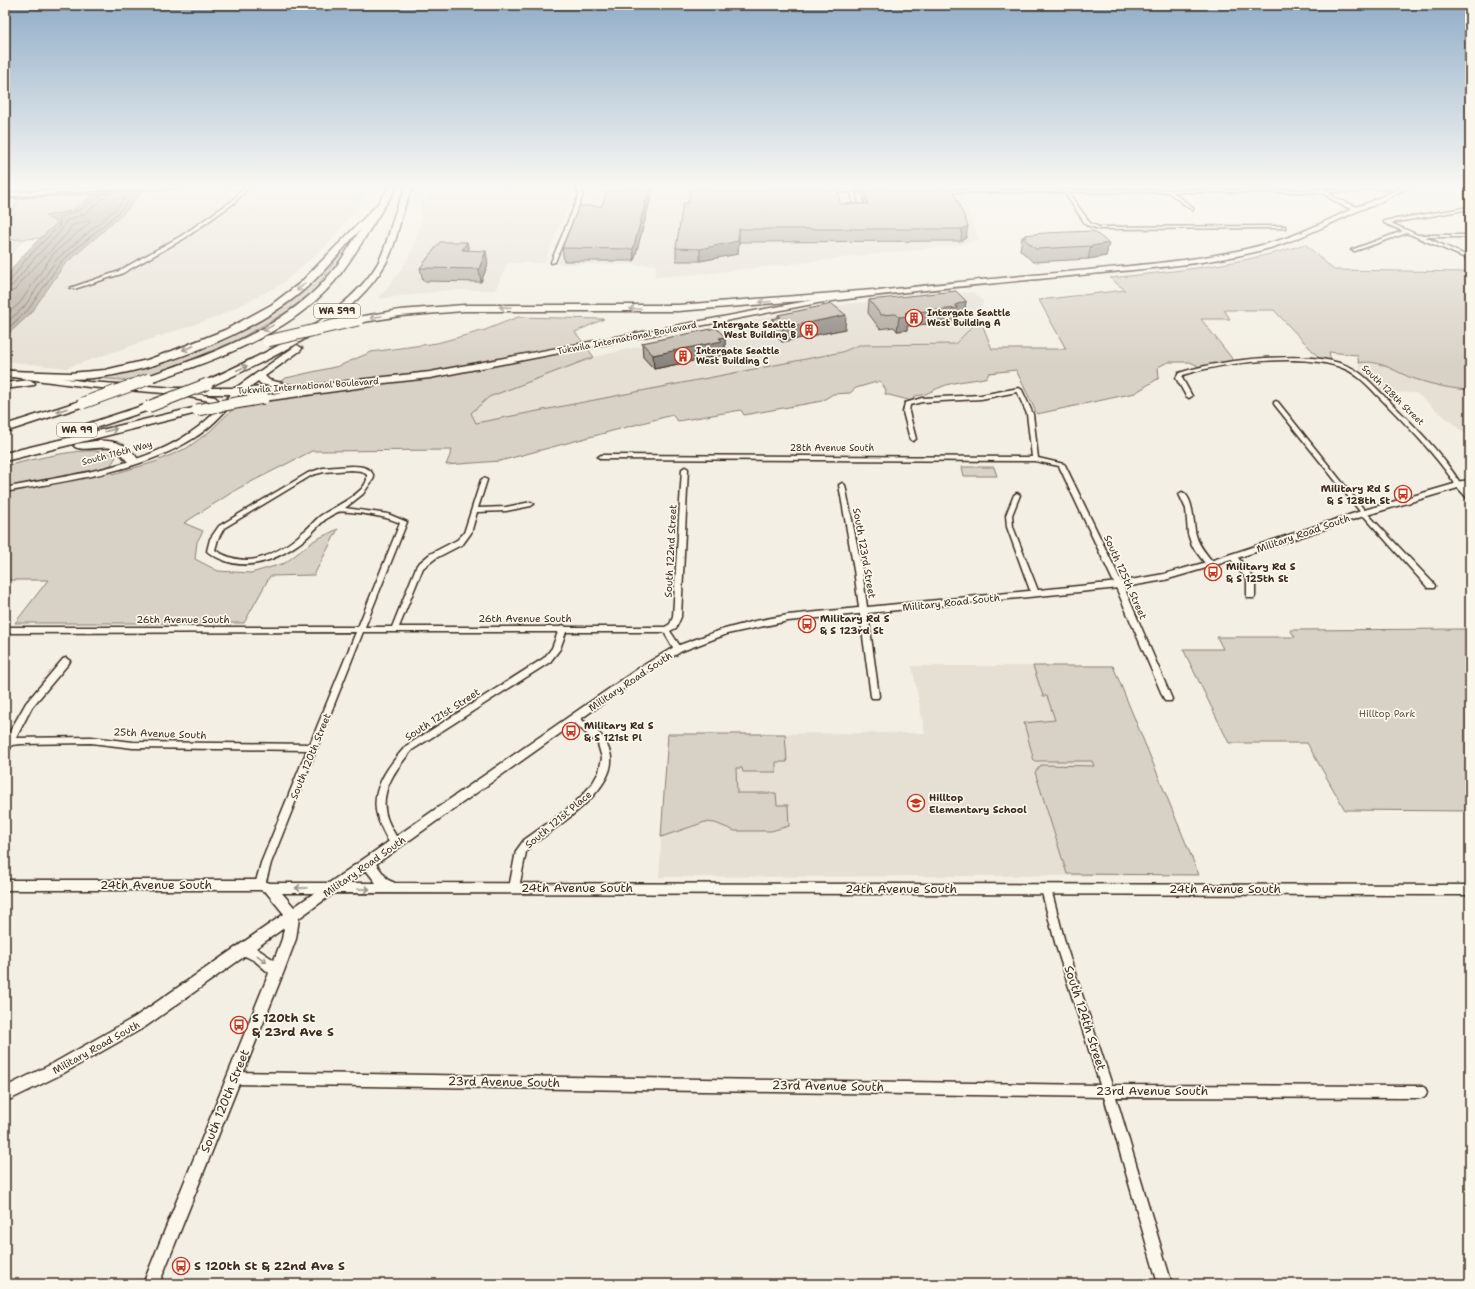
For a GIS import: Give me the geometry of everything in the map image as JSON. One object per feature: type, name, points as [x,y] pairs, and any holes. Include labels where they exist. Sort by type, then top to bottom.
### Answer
[{"type":"highway","points":[[8,374],[79,375],[114,372],[153,361],[266,314],[297,290],[340,246]]},
{"type":"highway","name":"WA 599","points":[[150,384],[245,341],[280,322],[315,297],[331,280],[353,246]]},
{"type":"highway","name":"WA 599","points":[[207,384],[245,367],[294,340],[348,303],[371,282],[382,263],[389,246]]},
{"type":"highway","points":[[193,364],[208,362],[268,341],[358,320],[400,313],[464,308],[678,308],[839,295],[873,294]]},
{"type":"highway","points":[[238,391],[302,344],[348,303]]},
{"type":"highway","points":[[259,376],[265,382],[291,388]]},
{"type":"highway","points":[[5,386],[26,383],[75,383]]},
{"type":"highway","points":[[5,457],[197,410],[264,398],[372,383]]},
{"type":"highway","name":"WA 99","points":[[5,428],[83,403],[150,384]]},
{"type":"highway","name":"WA 99","points":[[5,450],[100,423],[148,407],[207,384]]},
{"type":"highway","points":[[5,461],[80,446],[101,444],[122,448],[129,454],[133,462]]},
{"type":"main road","name":"Tukwila International Boulevard","points":[[8,374],[75,383],[150,384],[238,391],[372,383],[506,362],[752,313],[873,294],[1144,267],[1218,257],[1267,246]]},
{"type":"street","points":[[72,288],[120,273],[167,246]]},
{"type":"street","points":[[553,262],[560,246]]},
{"type":"street","points":[[1353,250],[1364,246]]},
{"type":"street","points":[[1439,246],[1470,259]]},
{"type":"street","name":"South 128th Street","points":[[1189,396],[1179,378],[1181,374],[1216,364],[1241,360],[1293,360],[1321,361],[1343,366],[1359,375],[1419,434],[1445,462],[1458,484],[1470,496]]},
{"type":"street","points":[[150,384],[207,397],[215,401],[218,413]]},
{"type":"street","points":[[913,439],[906,412],[907,404],[922,400],[981,397],[1019,390],[1030,414],[1035,459]]},
{"type":"street","name":"South 116th Way","points":[[5,490],[133,462],[181,442],[201,429],[238,391]]},
{"type":"street","points":[[1276,403],[1364,513],[1431,586]]},
{"type":"street","name":"28th Avenue South","points":[[601,456],[1035,459],[1062,465]]},
{"type":"street","name":"South 125th Street","points":[[1062,465],[1119,585],[1168,699]]},
{"type":"street","points":[[339,509],[358,496],[370,480],[371,476],[368,472],[361,468],[351,468],[323,470],[310,474],[221,527],[214,539],[210,551],[232,561],[244,563],[269,557],[280,552],[306,533],[324,517],[339,509],[388,516],[404,522],[362,628]]},
{"type":"street","name":"South 122nd Street","points":[[666,630],[673,626],[677,617],[685,469]]},
{"type":"street","points":[[395,628],[420,567],[433,556],[453,546],[467,533],[484,480]]},
{"type":"street","name":"Military Road South","points":[[5,1095],[57,1069],[140,1022],[245,950],[643,670],[678,649],[755,624],[788,618],[862,612],[1119,585],[1165,577],[1233,557],[1364,513],[1458,484],[1470,482]]},
{"type":"street","name":"South 123rd Street","points":[[842,485],[858,570],[862,612],[875,696]]},
{"type":"street","points":[[1182,494],[1189,509],[1192,534],[1196,546],[1210,564]]},
{"type":"street","points":[[1017,495],[1009,515],[1010,527],[1035,594]]},
{"type":"street","points":[[474,510],[506,509],[530,504]]},
{"type":"street","points":[[1233,557],[1251,580],[1251,596]]},
{"type":"street","name":"South 120th Street","points":[[265,887],[266,863],[362,628]]},
{"type":"street","name":"26th Avenue South","points":[[5,630],[563,628],[666,630]]},
{"type":"street","name":"South 121st Street","points":[[395,844],[381,814],[380,799],[384,782],[395,764],[409,748],[547,660],[556,649],[563,628]]},
{"type":"street","points":[[666,630],[678,649]]},
{"type":"street","points":[[7,745],[29,704],[66,661]]},
{"type":"street","name":"South 121st Place","points":[[514,888],[520,851],[527,843],[588,796],[600,781],[606,766],[606,754],[602,743],[574,718]]},
{"type":"street","name":"25th Avenue South","points":[[7,745],[22,741],[91,740],[133,745],[314,747]]},
{"type":"street","points":[[368,863],[384,884],[395,889]]},
{"type":"street","name":"24th Avenue South","points":[[5,885],[395,889],[1470,890]]},
{"type":"street","points":[[265,887],[293,916]]},
{"type":"street","name":"South 124th Street","points":[[1046,889],[1061,946],[1108,1090],[1165,1284]]},
{"type":"street","name":"South 120th Street","points":[[151,1284],[290,939],[293,916]]},
{"type":"street","points":[[245,950],[260,957],[277,971]]},
{"type":"street","name":"23rd Avenue South","points":[[235,1078],[1108,1090],[1421,1092]]},
{"type":"shaded area","points":[[5,246],[18,246],[5,260]]},
{"type":"shaded area","points":[[86,246],[326,246],[282,284],[219,316],[66,368],[5,361],[5,337],[31,313],[64,265]]},
{"type":"shaded area","points":[[413,246],[551,246],[544,263],[508,263],[495,290],[450,290],[378,299],[401,270]]},
{"type":"shaded area","points":[[565,246],[947,246],[710,273],[655,277],[656,265],[557,264]]},
{"type":"shaded area","points":[[973,292],[983,301],[980,319],[955,344],[859,345],[842,352],[476,423],[471,413],[489,397],[594,357],[770,316],[847,304]]},
{"type":"shaded area","points":[[1365,362],[1384,365],[1414,379],[1452,389],[1470,390],[1470,438],[1416,393],[1382,392],[1361,371],[1359,363]]},
{"type":"shaded area","name":"Hilltop Elementary School","points":[[912,666],[1113,666],[1199,875],[659,877],[668,734],[925,733]]},
{"type":"green space","points":[[344,246],[346,246],[314,291],[286,312],[239,339],[186,362],[132,381],[96,378],[119,374],[158,363],[259,319]]},
{"type":"green space","points":[[1298,246],[1307,246],[1334,270],[1470,272],[1470,390],[1436,385],[1409,377],[1388,367],[1374,363],[1359,363],[1357,355],[1329,352],[1331,362],[1322,361],[1274,310],[1224,310],[1230,319],[1201,319],[1234,361],[1200,367],[1190,362],[1168,362],[1158,367],[1159,378],[1135,393],[1037,414],[1016,370],[989,373],[987,377],[984,378],[946,385],[926,394],[915,396],[912,401],[885,394],[886,390],[880,381],[856,388],[850,393],[833,394],[822,401],[744,415],[741,410],[678,421],[672,415],[500,461],[446,465],[452,450],[312,451],[239,488],[184,523],[203,531],[197,542],[195,559],[218,571],[251,573],[285,563],[315,540],[338,529],[314,575],[270,576],[244,623],[15,623],[48,580],[5,580],[5,466],[79,451],[107,453],[116,457],[111,465],[113,474],[155,462],[187,448],[209,432],[235,407],[286,378],[339,366],[371,352],[437,343],[485,330],[518,317],[604,319],[575,332],[594,357],[489,397],[471,413],[476,423],[842,352],[859,345],[955,344],[980,319],[992,349],[1066,349],[1039,300],[1125,290],[1110,278],[1184,270],[1233,262]]},
{"type":"green space","points":[[962,467],[994,467],[997,476],[964,476]]},
{"type":"green space","name":"Hilltop Park","points":[[1470,629],[1470,811],[1345,810],[1307,743],[1229,743],[1183,649],[1223,649],[1217,637],[1295,637],[1290,630]]},
{"type":"green space","points":[[1033,666],[1113,666],[1199,875],[1067,874],[1035,772],[1041,765],[1094,766],[1092,761],[1034,761],[1024,723],[1055,720],[1047,696],[1043,696]]},
{"type":"green space","points":[[668,734],[785,734],[787,762],[776,762],[776,772],[743,772],[742,768],[736,768],[737,793],[776,793],[777,805],[788,805],[789,826],[771,831],[735,831],[715,823],[705,822],[661,837]]},
{"type":"water","points":[[32,246],[86,246],[64,265],[31,313],[5,337],[4,300],[6,281],[14,266]]},
{"type":"building","points":[[437,246],[464,246],[462,250],[486,251],[479,269],[420,268]]},
{"type":"building","points":[[563,246],[634,246],[633,249],[562,248]]},
{"type":"building","points":[[676,246],[714,246],[700,249],[676,248]]},
{"type":"building","points":[[1033,246],[1088,246],[1036,249]]},
{"type":"building","points":[[956,291],[966,301],[955,305],[958,308],[905,313],[908,316],[899,317],[896,314],[881,315],[869,300]]},
{"type":"building","points":[[832,304],[846,315],[783,328],[772,319],[781,317],[778,315]]},
{"type":"building","points":[[716,328],[725,337],[719,338],[722,341],[653,355],[642,343]]},
{"type":"place","name":"Intergate Seattle West Building A","points":[[914,318]]},
{"type":"place","name":"Intergate Seattle West Building B","points":[[809,330]]},
{"type":"place","name":"Intergate Seattle West Building C","points":[[683,356]]},
{"type":"place","name":"Military Rd S & S 128th St","points":[[1403,494]]},
{"type":"place","name":"Military Rd S & S 125th St","points":[[1213,572]]},
{"type":"place","name":"Military Rd S & S 123rd St","points":[[807,624]]},
{"type":"place","name":"Military Rd S & S 121st Pl","points":[[571,731]]},
{"type":"place","name":"Hilltop Elementary School","points":[[916,803]]},
{"type":"place","name":"S 120th St & 23rd Ave S","points":[[239,1025]]},
{"type":"place","name":"S 120th St & 22nd Ave S","points":[[181,1266]]}]
